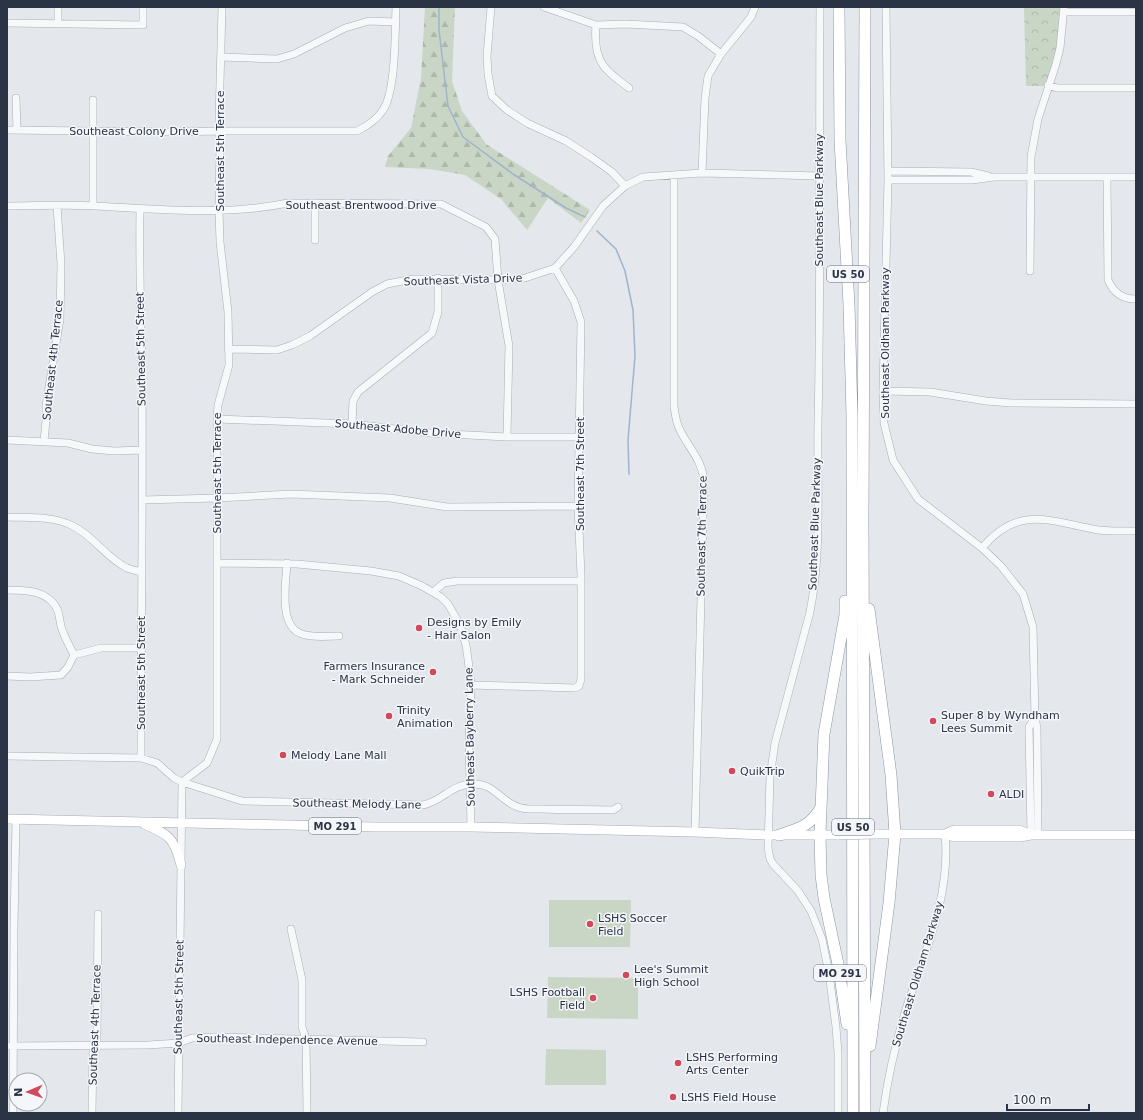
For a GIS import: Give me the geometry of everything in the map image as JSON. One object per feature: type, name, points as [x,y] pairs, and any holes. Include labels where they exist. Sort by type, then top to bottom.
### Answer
[{"type":"highway","name":"US 50","points":[[839,7],[840,140],[850,313],[852,423],[853,1113]]},
{"type":"highway","name":"US 50","points":[[865,7],[863,520],[865,1113]]},
{"type":"highway","points":[[863,520],[867,530],[870,615],[891,775],[895,834]]},
{"type":"highway","points":[[820,834],[824,734],[844,615],[848,550],[852,541]]},
{"type":"highway","points":[[779,835],[801,828],[816,818],[821,807]]},
{"type":"highway","name":"MO 291","points":[[820,834],[821,875],[824,898],[840,969],[847,1021],[849,1053],[849,1113]]},
{"type":"highway","name":"MO 291","points":[[869,1113],[870,1048],[889,903],[895,834]]},
{"type":"main road","name":"MO 291","points":[[12,820],[367,827],[471,827],[767,835],[820,834]]},
{"type":"main road","points":[[139,822],[161,831],[169,837],[176,848],[181,865]]},
{"type":"main road","points":[[820,834],[945,834],[954,837],[1020,838],[1034,835],[1136,835]]},
{"type":"street","points":[[58,7],[58,23]]},
{"type":"street","points":[[7,23],[143,25],[144,7]]},
{"type":"street","name":"Southeast 5th Terrace","points":[[182,782],[207,763],[217,739],[217,419],[218,405],[229,365],[228,312],[220,242],[219,210],[222,7]]},
{"type":"street","points":[[221,57],[277,59],[294,54],[345,28],[369,21],[395,22],[396,7]]},
{"type":"street","points":[[491,7],[487,56],[488,74],[492,96],[507,110],[527,123],[566,141],[591,157],[612,172],[625,186]]},
{"type":"street","points":[[544,7],[596,24],[683,27],[698,36],[721,54]]},
{"type":"street","points":[[702,174],[704,98],[708,76],[721,54],[751,17],[755,7]]},
{"type":"street","name":"Southeast Blue Parkway","points":[[820,7],[819,390],[816,563],[810,612],[774,749],[770,777],[767,835],[770,859],[805,902],[816,920],[822,939],[830,981],[836,1028],[838,1053],[838,1113]]},
{"type":"street","name":"Southeast Oldham Parkway","points":[[886,7],[888,180],[883,391],[884,423],[894,462],[918,499],[982,548],[1001,566],[1024,594],[1033,627],[1034,718],[1029,727],[1034,835]]},
{"type":"street","points":[[1030,272],[1030,176],[1035,131],[1042,103],[1060,48],[1064,9],[1136,12]]},
{"type":"street","name":"Southeast Colony Drive","points":[[7,130],[174,132],[357,131],[376,120],[383,111],[389,99],[395,22]]},
{"type":"street","points":[[596,24],[595,38],[602,64],[629,88]]},
{"type":"street","points":[[1048,85],[1057,88],[1136,88]]},
{"type":"street","points":[[16,98],[16,130]]},
{"type":"street","points":[[93,100],[93,206]]},
{"type":"street","points":[[888,171],[971,172],[994,177]]},
{"type":"street","name":"Southeast Vista Drive","points":[[228,349],[277,350],[292,345],[310,336],[372,292],[387,284],[413,279],[438,278],[498,280],[525,278],[555,268],[574,247],[603,206],[625,186],[643,177],[702,174],[819,176]]},
{"type":"street","name":"Southeast 7th Terrace","points":[[674,175],[674,406],[680,430],[700,463],[704,480],[695,832]]},
{"type":"street","points":[[888,180],[972,180],[994,177],[1030,176],[1136,177]]},
{"type":"street","points":[[1107,176],[1108,280],[1116,293],[1122,297],[1136,299]]},
{"type":"street","name":"Southeast Brentwood Drive","points":[[7,206],[93,206],[140,209],[219,210],[271,207],[288,203],[441,204],[486,227],[495,238],[498,280],[509,346],[507,437]]},
{"type":"street","points":[[315,203],[315,240]]},
{"type":"street","name":"Southeast 4th Terrace","points":[[44,441],[46,406],[60,319],[61,264],[57,206]]},
{"type":"street","name":"Southeast 5th Street","points":[[140,209],[139,268],[142,381],[141,758]]},
{"type":"street","name":"Southeast 7th Street","points":[[471,685],[570,688],[579,686],[581,679],[581,581],[578,506],[581,322],[574,300],[555,268]]},
{"type":"street","points":[[352,424],[353,401],[358,392],[432,333],[438,312],[438,278]]},
{"type":"street","points":[[883,391],[930,392],[986,401],[1011,403],[1136,404]]},
{"type":"street","name":"Southeast Adobe Drive","points":[[217,419],[352,424],[430,433],[507,437],[580,437]]},
{"type":"street","points":[[7,440],[68,443],[92,449],[142,450]]},
{"type":"street","points":[[142,500],[291,494],[390,498],[447,507],[578,506]]},
{"type":"street","points":[[7,517],[46,519],[71,525],[87,536],[113,559],[128,569],[142,572]]},
{"type":"street","points":[[982,548],[994,534],[1001,529],[1028,519],[1049,519],[1094,529],[1136,531]]},
{"type":"street","name":"Southeast Bayberry Lane","points":[[217,563],[287,563],[362,569],[385,573],[399,576],[433,592],[448,604],[460,625],[466,645],[471,685],[469,743],[471,827]]},
{"type":"street","points":[[287,563],[286,614],[291,626],[296,632],[302,635],[339,636]]},
{"type":"street","points":[[433,592],[444,583],[457,581],[581,581]]},
{"type":"street","points":[[7,590],[25,590],[41,594],[50,599],[58,611],[62,631],[74,655]]},
{"type":"street","points":[[7,676],[30,677],[61,675],[68,667],[74,655],[102,648],[142,648]]},
{"type":"street","points":[[7,756],[141,758],[157,763],[174,778],[182,782]]},
{"type":"street","name":"Southeast 5th Street","points":[[178,1113],[182,782]]},
{"type":"street","name":"Southeast Melody Lane","points":[[182,782],[242,801],[423,805],[437,801],[457,787],[471,784],[481,784],[489,787],[514,805],[524,808],[613,810],[618,807]]},
{"type":"street","points":[[12,820],[14,926],[10,1046],[13,1113]]},
{"type":"street","name":"Southeast Oldham Parkway","points":[[883,1113],[898,1038],[935,922],[942,895],[946,868],[945,834]]},
{"type":"street","name":"Southeast 4th Terrace","points":[[92,1113],[93,1051],[96,1045],[98,914]]},
{"type":"street","points":[[291,929],[302,980],[302,1027],[306,1039],[307,1113]]},
{"type":"street","name":"Southeast Independence Avenue","points":[[10,1046],[148,1045],[179,1043],[188,1039],[215,1037],[423,1042]]},
{"type":"green space","points":[[425,7],[455,7],[452,81],[462,111],[486,144],[590,210],[581,223],[548,198],[527,230],[501,199],[465,175],[430,169],[385,167],[388,156],[411,128],[421,78]]},
{"type":"green space","points":[[1024,7],[1060,8],[1057,49],[1045,86],[1026,86]]},
{"type":"green space","name":"LSHS Soccer Field","points":[[549,900],[631,900],[630,947],[549,947]]},
{"type":"green space","name":"LSHS Football Field","points":[[548,977],[638,978],[638,1019],[547,1018]]},
{"type":"green space","points":[[546,1049],[606,1050],[606,1085],[545,1085]]},
{"type":"waterway","points":[[439,7],[439,30],[448,106],[463,137],[513,174],[566,208],[585,217]]},
{"type":"waterway","points":[[597,231],[616,249],[625,271],[633,310],[635,356],[628,440],[629,474]]},
{"type":"place","name":"Designs by Emily - Hair Salon","points":[[419,628]]},
{"type":"place","name":"Farmers Insurance - Mark Schneider","points":[[433,672]]},
{"type":"place","name":"Trinity Animation","points":[[389,716]]},
{"type":"place","name":"Super 8 by Wyndham Lees Summit","points":[[933,721]]},
{"type":"place","name":"Melody Lane Mall","points":[[283,755]]},
{"type":"place","name":"QuikTrip","points":[[732,771]]},
{"type":"place","name":"ALDI","points":[[991,794]]},
{"type":"place","name":"LSHS Soccer Field","points":[[590,924]]},
{"type":"place","name":"Lee's Summit High School","points":[[626,975]]},
{"type":"place","name":"LSHS Football Field","points":[[593,998]]},
{"type":"place","name":"LSHS Performing Arts Center","points":[[678,1063]]},
{"type":"place","name":"LSHS Field House","points":[[673,1097]]}]
